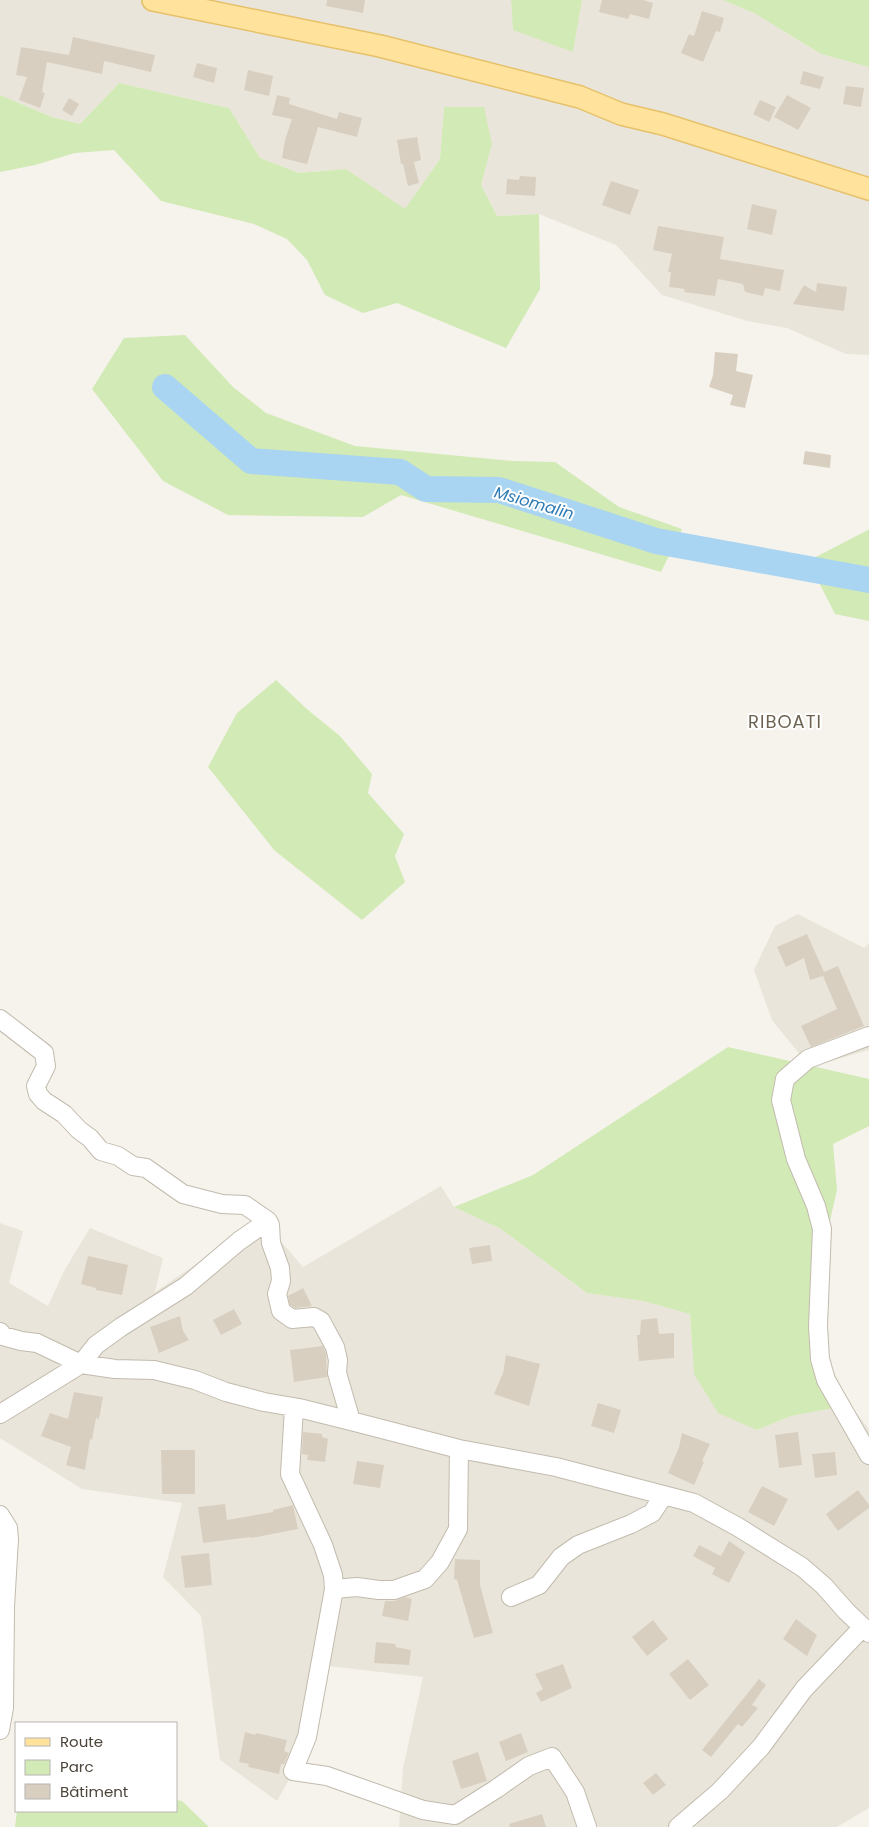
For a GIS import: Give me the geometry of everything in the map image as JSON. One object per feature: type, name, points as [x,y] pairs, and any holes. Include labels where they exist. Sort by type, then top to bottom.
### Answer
[{"type":"main road","points":[[153,0],[380,46],[580,97],[621,114],[673,127],[869,189]]},
{"type":"street","points":[[0,1019],[44,1053],[46,1066],[36,1086],[38,1094],[44,1101],[64,1114],[101,1151],[118,1156],[133,1166],[146,1168],[183,1194],[222,1204],[245,1205],[268,1221],[272,1243],[280,1268],[281,1281],[277,1294],[281,1311],[292,1319],[314,1317],[321,1321],[335,1347],[338,1360],[337,1373],[351,1421]]},
{"type":"street","points":[[869,1036],[808,1059],[785,1079],[781,1100],[796,1160],[816,1206],[822,1229],[818,1326],[820,1359],[826,1380],[869,1455]]},
{"type":"street","points":[[0,1414],[81,1364],[96,1345],[186,1286],[238,1241],[268,1221]]},
{"type":"street","points":[[0,1332],[3,1336],[38,1343],[81,1364],[115,1369],[154,1370],[195,1380],[226,1392],[264,1402],[351,1421],[459,1449],[556,1467],[694,1503],[713,1512],[802,1568],[824,1586],[865,1631],[804,1689],[761,1747],[720,1791],[678,1827]]},
{"type":"street","points":[[294,1408],[290,1474],[323,1545],[333,1575],[334,1589],[307,1737],[292,1771],[327,1776],[423,1810],[455,1815],[529,1766],[552,1757],[575,1792],[587,1827]]},
{"type":"street","points":[[334,1589],[357,1587],[394,1590],[425,1579],[440,1562],[458,1529],[459,1449]]},
{"type":"street","points":[[511,1597],[539,1585],[561,1557],[578,1545],[632,1524],[652,1512],[664,1495]]},
{"type":"street","points":[[0,1515],[8,1528],[9,1539],[5,1607],[4,1708],[0,1730]]},
{"type":"shaded area","points":[[0,0],[511,0],[513,30],[573,51],[582,0],[723,0],[756,14],[821,54],[869,67],[869,355],[846,354],[787,328],[747,321],[662,295],[616,245],[539,214],[497,216],[481,185],[492,144],[444,107],[440,159],[405,210],[346,169],[299,173],[260,158],[229,108],[119,83],[80,124],[52,117],[0,95]]},
{"type":"shaded area","points":[[798,914],[864,948],[869,943],[869,1050],[810,1067],[772,1020],[754,970],[775,926]]},
{"type":"shaded area","points":[[441,1186],[454,1207],[501,1229],[587,1293],[643,1301],[690,1314],[694,1374],[757,1430],[791,1416],[850,1405],[869,1429],[869,1808],[837,1827],[399,1827],[403,1768],[423,1677],[320,1665],[317,1730],[277,1801],[220,1760],[201,1616],[163,1577],[182,1503],[82,1489],[0,1438],[0,1223],[23,1231],[9,1283],[48,1306],[64,1271],[90,1228],[163,1258],[155,1292],[260,1217],[303,1267]]},
{"type":"green space","points":[[511,0],[582,0],[573,52],[513,30]]},
{"type":"green space","points":[[723,0],[869,0],[869,67],[821,54],[756,14]]},
{"type":"green space","points":[[119,83],[229,108],[260,158],[299,173],[346,169],[405,209],[440,159],[444,107],[484,107],[492,144],[481,185],[497,216],[539,214],[540,289],[506,348],[397,303],[363,313],[325,295],[307,260],[287,239],[254,224],[161,201],[114,150],[75,153],[35,165],[0,172],[0,95],[52,117],[80,124]]},
{"type":"green space","points":[[185,335],[233,387],[266,413],[355,446],[513,461],[555,462],[619,507],[682,529],[661,572],[401,495],[363,517],[228,515],[163,481],[92,389],[124,338]]},
{"type":"green space","points":[[868,530],[869,621],[835,614],[808,561]]},
{"type":"green space","points":[[276,680],[308,710],[340,736],[372,774],[368,793],[404,834],[395,856],[405,882],[362,920],[274,850],[208,767],[237,713]]},
{"type":"green space","points":[[728,1047],[869,1079],[869,1126],[833,1144],[837,1190],[817,1277],[831,1367],[850,1405],[791,1416],[757,1430],[718,1413],[694,1374],[690,1314],[643,1301],[587,1293],[501,1229],[454,1207],[533,1175]]},
{"type":"green space","points":[[178,1800],[182,1801],[209,1827],[15,1827],[17,1812],[178,1812]]},
{"type":"building","points":[[327,0],[365,0],[363,13],[326,6]]},
{"type":"building","points":[[602,0],[643,0],[653,3],[649,19],[630,14],[628,19],[599,12]]},
{"type":"building","points":[[702,11],[724,18],[720,32],[716,31],[703,62],[681,53],[689,34],[694,36]]},
{"type":"building","points":[[73,37],[155,55],[151,72],[104,61],[102,74],[47,62],[42,92],[45,93],[40,108],[19,100],[27,77],[16,75],[21,47],[69,55]]},
{"type":"building","points":[[197,63],[217,68],[214,83],[193,77]]},
{"type":"building","points":[[248,70],[273,76],[269,96],[244,90]]},
{"type":"building","points":[[803,71],[824,77],[820,89],[800,84]]},
{"type":"building","points":[[846,86],[864,88],[861,107],[843,104]]},
{"type":"building","points":[[277,95],[290,98],[289,104],[337,119],[339,112],[362,118],[357,137],[318,127],[307,164],[282,158],[285,140],[292,119],[272,115]]},
{"type":"building","points":[[787,95],[811,108],[798,130],[774,117]]},
{"type":"building","points":[[69,98],[79,104],[72,116],[62,110]]},
{"type":"building","points":[[760,100],[776,107],[769,122],[753,114]]},
{"type":"building","points":[[417,137],[421,160],[414,162],[419,183],[408,186],[403,164],[401,164],[397,140]]},
{"type":"building","points":[[520,176],[536,177],[535,196],[506,194],[507,179],[519,180]]},
{"type":"building","points":[[611,181],[639,190],[630,215],[602,205]]},
{"type":"building","points":[[752,204],[777,210],[772,235],[747,229]]},
{"type":"building","points":[[658,226],[724,237],[720,259],[784,270],[780,291],[765,288],[763,296],[745,292],[743,284],[718,279],[715,296],[684,292],[685,289],[669,287],[671,272],[668,272],[672,254],[653,250]]},
{"type":"building","points":[[817,283],[847,287],[844,311],[793,304],[804,285],[816,292]]},
{"type":"building","points":[[715,352],[738,354],[736,371],[753,375],[745,408],[730,405],[733,395],[709,387],[713,375]]},
{"type":"building","points":[[805,451],[831,455],[830,468],[803,464]]},
{"type":"building","points":[[807,934],[824,972],[838,966],[864,1026],[811,1047],[801,1026],[837,1009],[823,976],[810,980],[804,958],[786,967],[777,947]]},
{"type":"building","points":[[490,1245],[492,1261],[472,1264],[469,1248]]},
{"type":"building","points":[[88,1256],[128,1265],[122,1295],[96,1290],[96,1288],[81,1284]]},
{"type":"building","points":[[303,1288],[312,1306],[295,1308],[290,1305],[288,1296]]},
{"type":"building","points":[[234,1309],[242,1324],[221,1335],[213,1320]]},
{"type":"building","points":[[180,1316],[183,1331],[189,1340],[159,1353],[150,1327]]},
{"type":"building","points":[[657,1318],[659,1334],[674,1333],[674,1358],[639,1361],[637,1335],[640,1335],[641,1320]]},
{"type":"building","points":[[323,1346],[326,1354],[327,1377],[294,1382],[290,1350]]},
{"type":"building","points":[[506,1355],[540,1364],[529,1406],[494,1394],[503,1373]]},
{"type":"building","points":[[74,1392],[103,1397],[99,1419],[96,1418],[92,1440],[90,1439],[85,1470],[66,1465],[71,1447],[41,1436],[50,1413],[68,1419]]},
{"type":"building","points":[[598,1403],[621,1410],[614,1433],[591,1426]]},
{"type":"building","points":[[303,1432],[322,1434],[322,1437],[328,1439],[325,1462],[307,1460],[308,1455],[302,1454]]},
{"type":"building","points":[[798,1432],[802,1465],[779,1468],[775,1435]]},
{"type":"building","points":[[682,1433],[710,1444],[694,1485],[668,1473],[679,1447]]},
{"type":"building","points":[[161,1450],[195,1450],[195,1494],[162,1494]]},
{"type":"building","points":[[835,1452],[837,1475],[815,1478],[812,1454]]},
{"type":"building","points":[[357,1461],[384,1465],[380,1488],[353,1484]]},
{"type":"building","points":[[762,1486],[788,1499],[774,1526],[748,1512]]},
{"type":"building","points":[[858,1490],[869,1505],[869,1508],[838,1531],[826,1514]]},
{"type":"building","points":[[225,1504],[227,1520],[273,1512],[273,1510],[293,1505],[298,1529],[251,1538],[203,1543],[198,1507]]},
{"type":"building","points":[[729,1541],[745,1552],[729,1583],[712,1574],[715,1568],[693,1556],[699,1545],[721,1556]]},
{"type":"building","points":[[209,1553],[212,1585],[185,1588],[181,1556]]},
{"type":"building","points":[[455,1559],[480,1560],[480,1585],[493,1633],[474,1638],[457,1580],[454,1579]]},
{"type":"building","points":[[405,1597],[412,1599],[408,1621],[382,1616],[385,1601],[394,1601]]},
{"type":"building","points":[[796,1619],[817,1635],[807,1656],[783,1639]]},
{"type":"building","points":[[653,1620],[668,1639],[647,1656],[632,1637]]},
{"type":"building","points":[[376,1642],[396,1644],[395,1647],[411,1650],[409,1665],[374,1663]]},
{"type":"building","points":[[688,1659],[709,1685],[690,1700],[669,1674]]},
{"type":"building","points":[[563,1664],[572,1688],[541,1702],[536,1693],[543,1689],[535,1674]]},
{"type":"building","points":[[759,1679],[766,1685],[752,1705],[758,1708],[742,1727],[738,1724],[711,1757],[702,1750]]},
{"type":"building","points":[[245,1732],[287,1740],[284,1751],[289,1753],[284,1764],[281,1764],[279,1774],[248,1767],[249,1764],[239,1762]]},
{"type":"building","points":[[521,1733],[528,1752],[506,1761],[499,1742]]},
{"type":"building","points":[[478,1752],[487,1781],[461,1789],[452,1761]]},
{"type":"building","points":[[656,1773],[666,1785],[653,1795],[643,1783]]},
{"type":"building","points":[[542,1814],[546,1827],[510,1827],[509,1824]]},
{"type":"waterway","name":"Msiomalin","points":[[165,387],[251,461],[400,472],[426,489],[499,490],[656,541],[869,580]]},
{"type":"district","name":"RIBOATI","points":[[785,721]]}]
